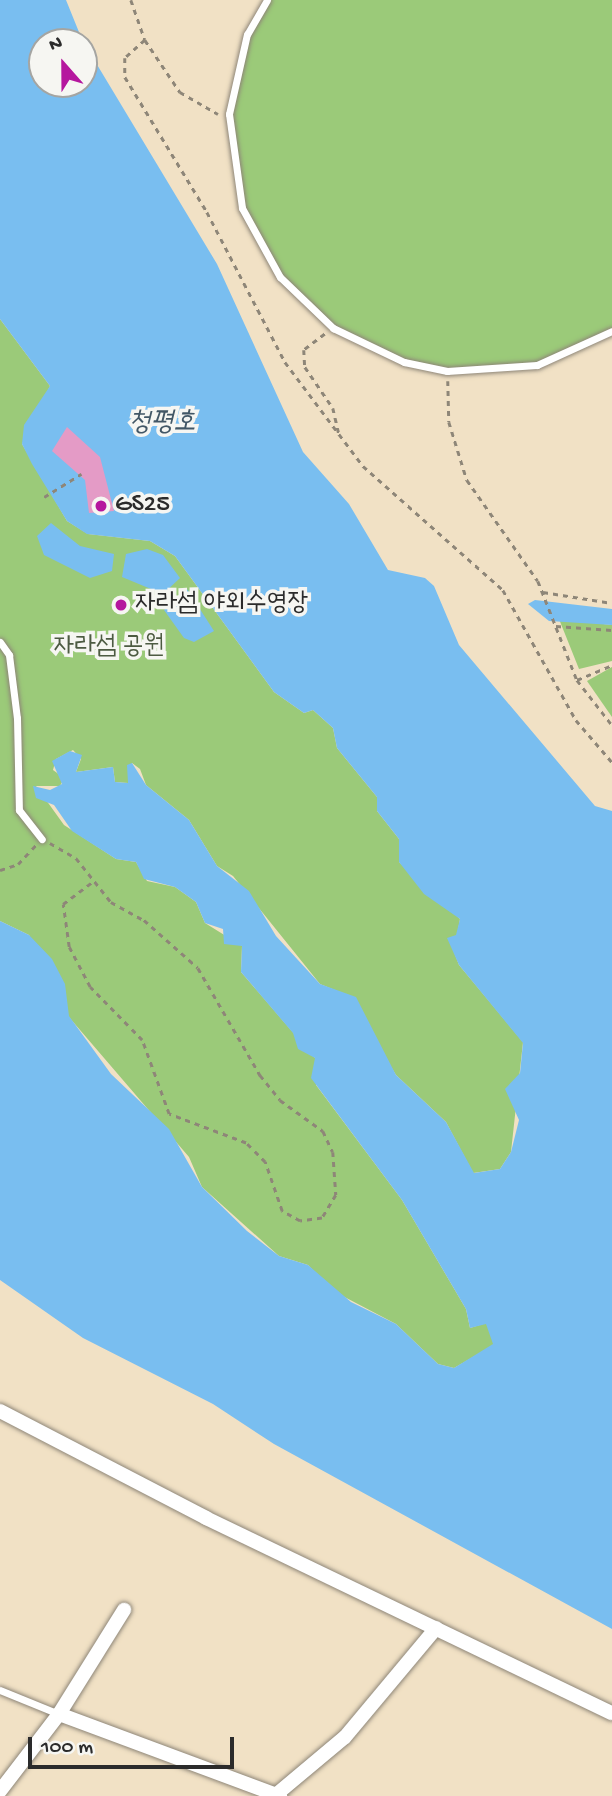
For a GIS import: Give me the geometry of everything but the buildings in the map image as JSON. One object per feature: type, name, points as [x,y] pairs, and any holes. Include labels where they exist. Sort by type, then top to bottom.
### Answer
[{"type":"street","points":[[0,1411],[612,1713]]},
{"type":"street","points":[[0,1791],[60,1714],[124,1610]]},
{"type":"street","points":[[60,1714],[279,1795],[345,1737],[436,1628]]},
{"type":"lane","points":[[267,0],[247,34],[229,114],[242,208],[280,277],[333,328],[404,362],[447,371],[537,365],[612,331]]},
{"type":"lane","points":[[0,642],[9,655],[17,718],[19,810],[41,839]]},
{"type":"lane","points":[[0,1690],[60,1714]]},
{"type":"path","points":[[131,0],[145,40],[180,92],[209,113],[229,114]]},
{"type":"path","points":[[145,40],[125,58],[129,87],[207,212],[263,328],[340,436],[393,496],[503,590],[576,720],[612,762]]},
{"type":"path","points":[[333,328],[304,350],[305,367],[333,408],[340,436]]},
{"type":"path","points":[[447,371],[449,422],[467,480],[542,592],[577,680],[612,725]]},
{"type":"path","points":[[44,497],[81,474]]},
{"type":"path","points":[[542,592],[612,603]]},
{"type":"path","points":[[555,625],[612,630]]},
{"type":"path","points":[[577,680],[612,665]]},
{"type":"path","points":[[0,870],[19,864],[41,839],[68,852],[93,881],[198,968],[260,1075],[328,1138],[336,1195],[322,1218],[300,1221],[282,1211],[265,1162],[246,1143],[169,1114],[142,1040],[90,987],[69,947],[63,904],[93,881]]},
{"type":"green space","points":[[267,0],[612,0],[612,331],[537,365],[447,371],[404,362],[333,328],[280,277],[242,208],[229,114],[247,34]]},
{"type":"green space","name":"자라섬 공원","points":[[0,319],[50,386],[22,444],[67,521],[88,534],[150,541],[175,556],[274,692],[304,713],[313,710],[333,728],[337,748],[377,797],[377,811],[399,839],[399,862],[460,919],[454,952],[459,965],[523,1042],[511,1152],[500,1169],[473,1173],[446,1122],[396,1075],[347,995],[320,984],[233,876],[217,866],[189,820],[146,785],[140,769],[132,763],[128,783],[115,782],[113,767],[76,772],[81,759],[73,750],[56,759],[53,770],[64,778],[60,786],[36,786],[64,825],[116,859],[136,862],[147,881],[175,887],[196,902],[205,923],[242,946],[241,972],[315,1058],[316,1085],[402,1200],[466,1309],[470,1328],[486,1323],[490,1329],[494,1345],[454,1368],[438,1364],[396,1324],[335,1292],[308,1265],[279,1256],[202,1187],[189,1157],[68,1016],[29,935],[0,921]]},
{"type":"green space","points":[[559,619],[612,625],[612,661],[579,669]]},
{"type":"green space","points":[[612,667],[612,717],[587,681]]},
{"type":"water","name":"청평호","points":[[0,0],[66,0],[77,28],[28,28],[28,98],[98,98],[98,66],[217,264],[303,452],[349,504],[388,570],[425,578],[434,586],[459,645],[595,806],[612,811],[612,1629],[274,1444],[213,1404],[83,1338],[0,1280],[0,921],[29,935],[52,959],[65,984],[69,1016],[111,1074],[169,1129],[202,1187],[247,1231],[279,1256],[308,1265],[351,1302],[396,1324],[438,1364],[454,1368],[493,1344],[486,1324],[470,1328],[466,1309],[402,1200],[311,1078],[315,1058],[298,1049],[293,1033],[241,972],[242,946],[224,944],[223,929],[205,923],[196,902],[175,887],[144,879],[136,862],[116,859],[72,831],[54,805],[36,798],[33,786],[50,790],[62,784],[52,761],[70,751],[82,755],[76,772],[113,767],[115,782],[128,783],[127,765],[132,763],[146,785],[189,820],[217,866],[249,891],[276,936],[320,984],[356,997],[396,1075],[446,1122],[474,1173],[500,1169],[511,1152],[519,1120],[505,1089],[520,1073],[523,1043],[459,965],[447,938],[456,935],[460,919],[424,894],[399,862],[399,839],[377,811],[377,797],[337,748],[333,728],[313,710],[304,713],[274,692],[175,556],[150,541],[87,534],[67,521],[22,444],[24,425],[50,386],[0,319]]},
{"type":"water","points":[[51,523],[80,546],[114,554],[112,571],[90,578],[44,555],[37,536]]},
{"type":"water","points":[[147,549],[163,555],[180,578],[163,594],[122,577],[126,554]]},
{"type":"water","points":[[187,589],[214,631],[194,642],[184,638],[164,610]]},
{"type":"water","points":[[535,600],[612,609],[612,625],[549,621],[528,604]]},
{"type":"place","name":"GS25","points":[[101,506]]},
{"type":"place","name":"자라섬 야외수영장","points":[[121,605]]}]
